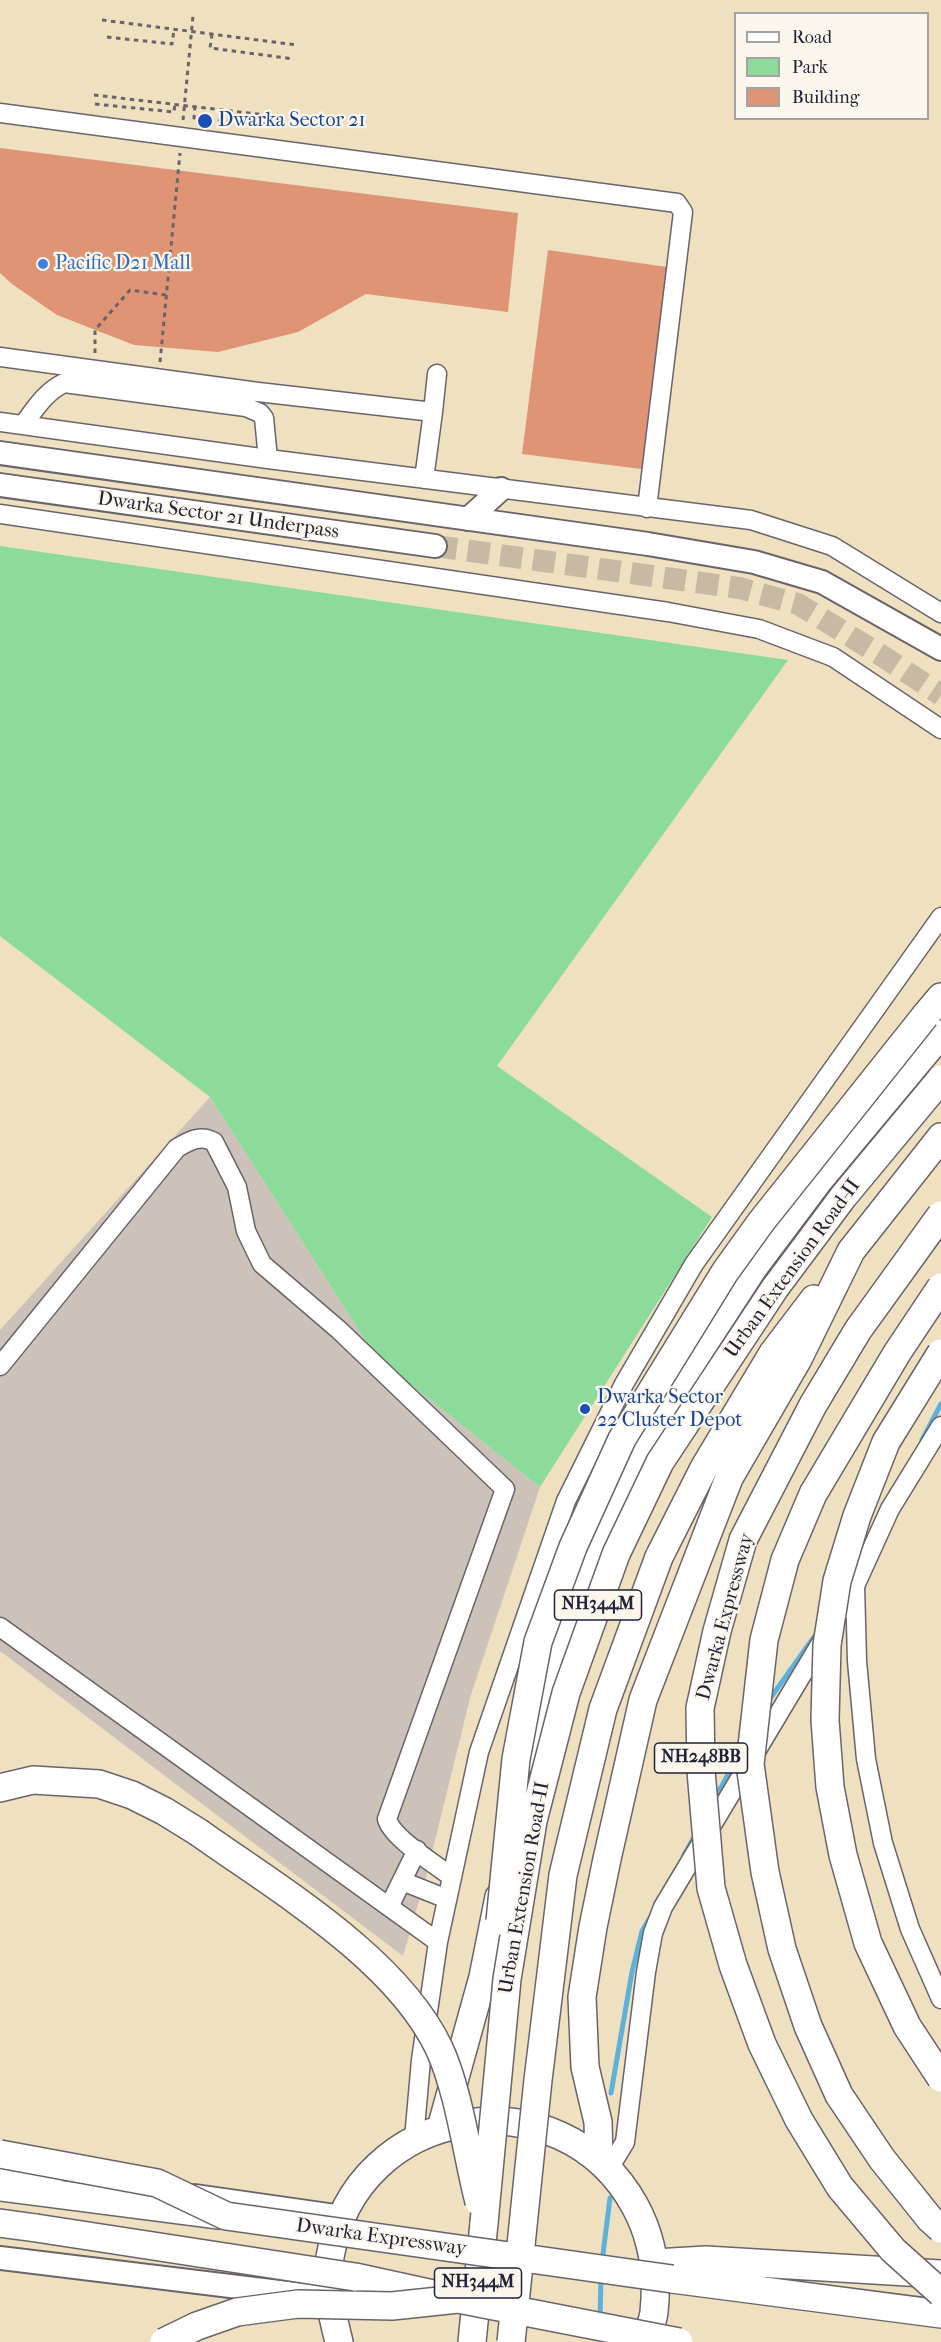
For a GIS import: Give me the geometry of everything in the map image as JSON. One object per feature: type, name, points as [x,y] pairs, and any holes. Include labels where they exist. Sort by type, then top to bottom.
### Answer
[{"type":"highway","points":[[441,2128],[483,1977],[526,1760],[559,1648],[588,1565],[626,1478],[700,1350],[754,1267],[807,1197],[936,1016]]},
{"type":"highway","points":[[507,1979],[498,1938],[516,1759],[538,1642],[573,1547],[622,1439],[726,1272],[776,1203],[936,1016]]},
{"type":"highway","name":"Urban Extension Road-II","points":[[472,2342],[507,1979],[533,1821],[566,1694],[616,1554],[655,1472],[697,1404],[775,1288],[843,1197],[941,1079]]},
{"type":"highway","points":[[604,2165],[598,2122],[585,2067],[582,1998],[604,1870],[644,1700],[729,1478],[798,1359],[851,1251],[941,1137]]},
{"type":"highway","name":"Dwarka Expressway","points":[[941,1215],[858,1330],[813,1405],[743,1540],[717,1632],[700,1708],[701,1771],[711,1888],[733,1965],[762,2044],[799,2120],[840,2187],[893,2250],[941,2293]]},
{"type":"highway","name":"Urban Extension Road-II","points":[[511,2342],[538,2080],[563,1875],[603,1709],[659,1557],[704,1468],[773,1353],[851,1251]]},
{"type":"highway","name":"NH248BB","points":[[941,1287],[897,1353],[813,1494],[785,1560],[764,1640],[750,1764],[765,1872],[772,1905],[782,1949],[808,2026],[839,2095],[882,2159],[930,2219],[941,2229]]},
{"type":"highway","points":[[941,1353],[886,1442],[856,1516],[837,1581],[827,1646],[825,1720],[830,1787],[843,1855],[868,1944],[907,2026],[941,2078]]},
{"type":"highway","points":[[0,1788],[33,1780],[69,1780],[99,1784],[132,1795],[198,1832],[300,1904],[362,1952],[392,1980],[419,2012],[440,2049],[457,2103],[484,2223]]},
{"type":"highway","points":[[339,2342],[328,2298],[330,2257],[342,2217],[360,2186],[385,2159],[414,2139],[441,2128],[483,2120],[526,2123],[566,2138],[604,2165],[626,2190],[645,2225],[655,2263],[654,2313],[644,2342]]},
{"type":"highway","points":[[0,2154],[157,2183],[226,2216]]},
{"type":"highway","name":"Dwarka Expressway","points":[[0,2187],[941,2314]]},
{"type":"highway","points":[[0,2223],[343,2275],[679,2342]]},
{"type":"highway","points":[[655,2263],[706,2260],[941,2274]]},
{"type":"highway","points":[[164,2342],[197,2325],[237,2312],[298,2304],[392,2306],[458,2299]]},
{"type":"main road","points":[[0,453],[648,544],[754,562],[822,582],[941,649]]},
{"type":"main road","name":"Dwarka Sector 21 Underpass","points":[[0,485],[435,546]]},
{"type":"main road","points":[[468,519],[501,489]]},
{"type":"main road","points":[[0,2169],[342,2217]]},
{"type":"main road","points":[[0,2258],[328,2298]]},
{"type":"street","points":[[0,113],[676,203],[683,212],[647,508]]},
{"type":"street","points":[[0,357],[258,392],[433,412]]},
{"type":"street","points":[[424,479],[437,374]]},
{"type":"street","points":[[23,425],[42,399],[54,388],[64,383],[210,401],[246,407],[260,413],[264,418],[268,459]]},
{"type":"street","points":[[0,422],[268,459],[751,520],[832,546],[941,613]]},
{"type":"street","points":[[0,514],[668,612],[759,629],[833,657],[941,729]]},
{"type":"street","points":[[414,2139],[421,2060],[438,1942],[479,1752],[566,1502],[624,1384],[694,1264],[941,917]]},
{"type":"street","points":[[0,1366],[177,1148],[203,1137],[214,1142],[237,1186],[246,1231],[262,1264],[339,1330],[505,1489],[387,1819],[392,1830],[452,1877]]},
{"type":"street","points":[[604,2165],[625,2142],[646,1972],[653,1933],[663,1907],[855,1586],[890,1509],[934,1443],[941,1426]]},
{"type":"street","points":[[855,1586],[857,1661],[866,1759],[883,1843],[910,1929],[941,1999]]},
{"type":"street","points":[[0,1627],[438,1942]]},
{"type":"street","points":[[390,1907],[417,1850]]},
{"type":"street","points":[[402,1881],[447,1899]]},
{"type":"path","points":[[182,129],[193,16]]},
{"type":"path","points":[[102,20],[297,45]]},
{"type":"path","points":[[107,37],[172,44],[174,30]]},
{"type":"path","points":[[212,34],[210,48],[294,59]]},
{"type":"path","points":[[94,95],[283,117]]},
{"type":"path","points":[[95,104],[174,112],[175,104]]},
{"type":"path","points":[[195,106],[194,118],[275,125]]},
{"type":"path","points":[[161,347],[180,153]]},
{"type":"path","points":[[95,369],[95,330],[130,290],[166,295]]},
{"type":"shaded area","points":[[210,1097],[376,1357],[540,1487],[470,1698],[427,1873],[403,1956],[0,1651],[0,1330]]},
{"type":"green space","points":[[0,546],[788,660],[497,1066],[712,1217],[540,1487],[376,1357],[210,1097],[0,936]]},
{"type":"building","points":[[0,148],[518,213],[508,312],[366,294],[298,332],[218,352],[134,345],[57,315],[0,273]]},
{"type":"building","points":[[548,250],[674,268],[649,470],[522,454]]},
{"type":"waterway","points":[[922,1440],[941,1404]]},
{"type":"waterway","points":[[769,1700],[819,1630]]},
{"type":"waterway","points":[[714,1800],[740,1753]]},
{"type":"waterway","points":[[684,1855],[697,1832]]},
{"type":"waterway","points":[[611,2093],[632,1972],[642,1931],[651,1916]]},
{"type":"waterway","points":[[602,2262],[610,2198]]},
{"type":"waterway","points":[[600,2319],[601,2277]]},
{"type":"tunnel","points":[[435,546],[739,588],[798,604],[941,695]]},
{"type":"place","name":"Dwarka Sector 21","points":[[205,121]]},
{"type":"place","name":"Pacific D21 Mall","points":[[43,264]]},
{"type":"place","name":"Dwarka Sector 22 Cluster Depot","points":[[585,1409]]}]
